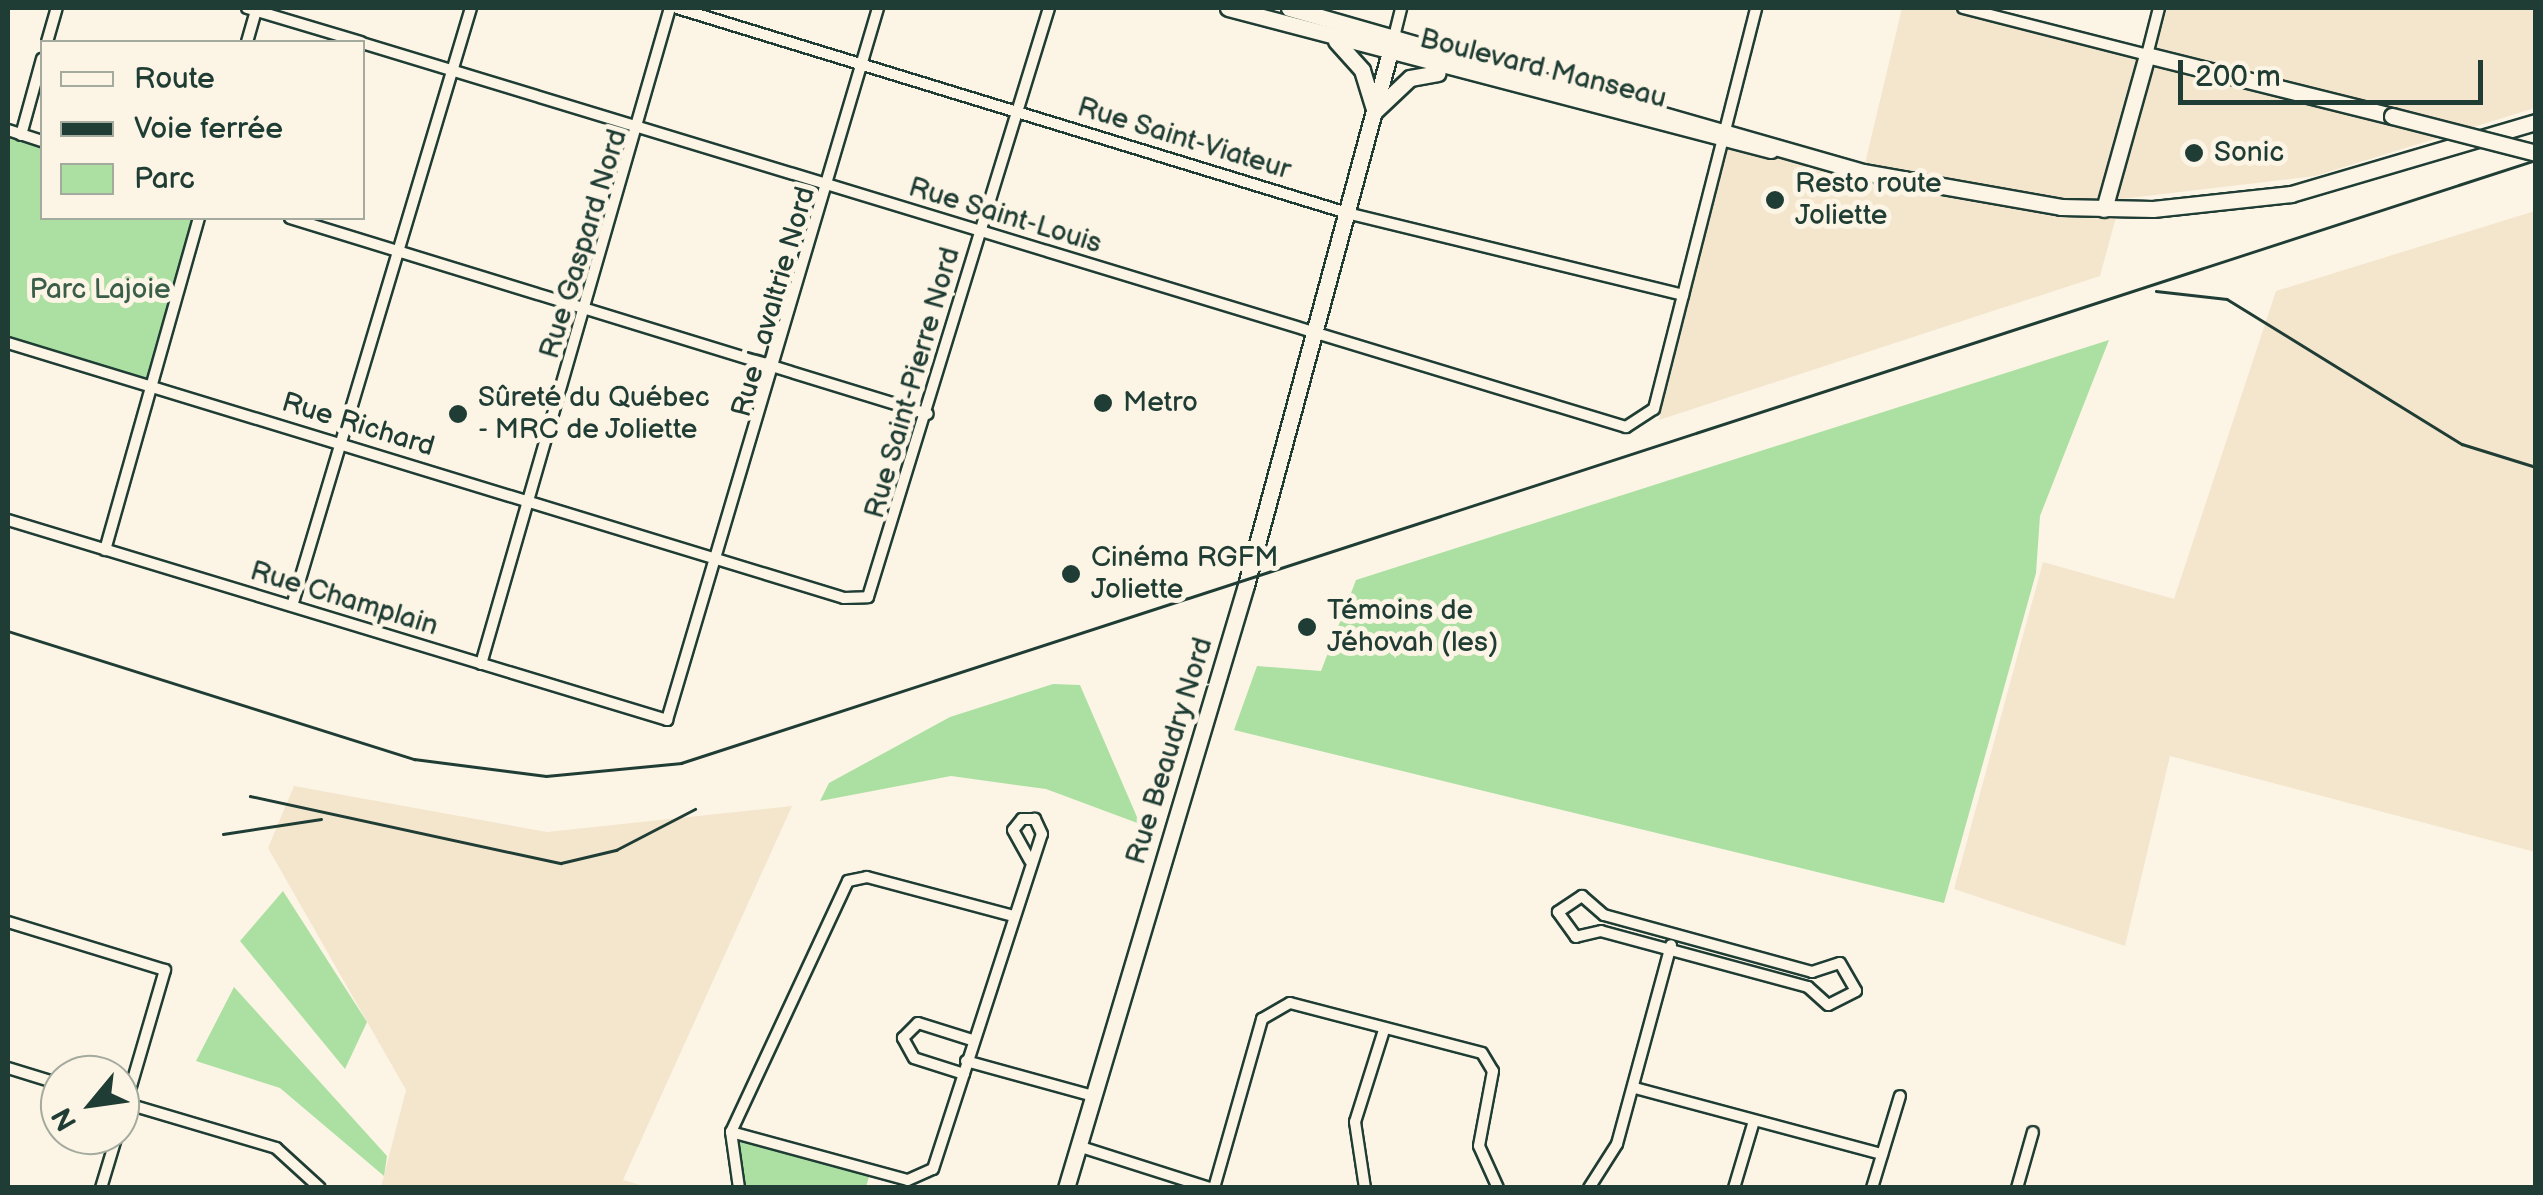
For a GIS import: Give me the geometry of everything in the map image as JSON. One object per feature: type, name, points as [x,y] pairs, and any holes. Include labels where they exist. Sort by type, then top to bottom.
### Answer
[{"type":"main road","name":"Boulevard Manseau","points":[[1228,8],[1389,56],[1950,192],[2104,208],[2290,194],[2536,122]]},
{"type":"main road","name":"Boulevard Manseau","points":[[1288,8],[1725,135]]},
{"type":"main road","points":[[1333,38],[1362,70],[1374,111],[1410,78],[1458,72]]},
{"type":"main road","name":"Rue Beaudry Nord","points":[[1066,1188],[1314,333],[1394,38]]},
{"type":"main road","points":[[2104,208],[2146,55],[2536,154]]},
{"type":"street","points":[[48,40],[57,8]]},
{"type":"street","points":[[247,40],[253,8]]},
{"type":"street","name":"Rue Saint-Louis","points":[[253,8],[353,40]]},
{"type":"street","points":[[292,606],[402,251],[471,8]]},
{"type":"street","name":"Rue Saint-Viateur","points":[[674,8],[1347,212],[1683,295]]},
{"type":"street","name":"Rue Gaspard Nord","points":[[481,664],[642,129],[674,8]]},
{"type":"street","name":"Rue Lavaltrie Nord","points":[[667,720],[832,187],[878,8]]},
{"type":"street","name":"Rue Saint-Pierre Nord","points":[[868,598],[928,414],[1049,8]]},
{"type":"street","points":[[1394,38],[1401,8]]},
{"type":"street","points":[[1683,295],[1756,8]]},
{"type":"street","points":[[1963,8],[2146,55],[2159,8]]},
{"type":"street","name":"Rue Saint-Louis","points":[[365,44],[1314,333],[1635,424],[1654,409],[1683,295]]},
{"type":"street","points":[[22,135],[40,67]]},
{"type":"street","points":[[8,130],[40,140]]},
{"type":"street","points":[[105,550],[198,220]]},
{"type":"street","points":[[297,220],[928,414]]},
{"type":"street","name":"Rue Richard","points":[[8,342],[844,598],[868,598]]},
{"type":"street","name":"Rue Champlain","points":[[8,520],[667,720]]},
{"type":"street","points":[[731,1132],[908,1180],[926,1174],[964,1074],[1010,915],[1030,861]]},
{"type":"street","points":[[739,1188],[731,1132],[848,881],[867,877],[1010,915]]},
{"type":"street","points":[[1582,896],[1604,915],[1674,935],[1812,972],[1840,964],[1856,992],[1828,1005],[1808,987],[1601,930],[1576,937],[1558,912],[1582,896]]},
{"type":"street","points":[[8,922],[165,970],[138,1055]]},
{"type":"street","points":[[1589,1188],[1606,1169],[1635,1088],[1674,935]]},
{"type":"street","points":[[1078,1146],[1212,1188],[1272,1009],[1290,1003],[1488,1059],[1478,1146],[1498,1188]]},
{"type":"street","points":[[964,1074],[914,1058],[904,1038],[929,1024],[972,1040]]},
{"type":"street","points":[[1365,1188],[1356,1122],[1384,1030]]},
{"type":"street","points":[[966,1061],[1094,1096]]},
{"type":"street","points":[[8,1068],[40,1078]]},
{"type":"street","points":[[1635,1088],[1882,1154]]},
{"type":"street","points":[[1872,1188],[1900,1096]]},
{"type":"street","points":[[140,1108],[276,1148],[320,1188]]},
{"type":"street","points":[[1734,1188],[1754,1121]]},
{"type":"street","points":[[2017,1188],[2033,1132]]},
{"type":"street","points":[[101,1188],[111,1155]]},
{"type":"shaded area","points":[[1902,8],[1968,8],[2149,51],[2162,8],[2535,8],[2535,108],[2315,176],[2121,199],[2100,276],[1659,420],[1723,141],[1863,172]]},
{"type":"shaded area","points":[[2535,211],[2535,852],[2170,756],[2125,946],[1954,889],[2043,562],[2174,599],[2276,291]]},
{"type":"shaded area","points":[[294,786],[547,832],[792,806],[623,1180],[647,1187],[381,1187],[406,1090],[268,848]]},
{"type":"green space","name":"Parc Lajoie","points":[[8,127],[40,137],[40,220],[198,220],[151,386],[8,343]]},
{"type":"green space","points":[[2109,340],[2040,516],[2036,573],[1944,903],[1234,730],[1257,666],[1321,671],[1356,580]]},
{"type":"green space","points":[[1053,684],[1080,685],[1140,824],[1046,789],[951,776],[820,801],[829,783],[950,717]]},
{"type":"green space","points":[[283,891],[367,1022],[345,1069],[240,941]]},
{"type":"green space","points":[[234,987],[387,1156],[384,1176],[280,1088],[196,1061]]},
{"type":"green space","points":[[731,1132],[871,1170],[866,1187],[739,1187]]},
{"type":"railway","points":[[8,631],[414,759],[546,776],[681,763],[2536,160]]},
{"type":"railway","points":[[2156,291],[2227,299],[2462,444],[2536,467]]},
{"type":"railway","points":[[250,796],[561,863],[616,850],[695,809]]},
{"type":"railway","points":[[223,834],[321,819]]},
{"type":"place","name":"Sonic","points":[[2194,153]]},
{"type":"place","name":"Resto route Joliette","points":[[1775,200]]},
{"type":"place","name":"Metro","points":[[1103,403]]},
{"type":"place","name":"Sûreté du Québec - MRC de Joliette","points":[[458,414]]},
{"type":"place","name":"Cinéma RGFM Joliette","points":[[1071,574]]},
{"type":"place","name":"Témoins de Jéhovah (les)","points":[[1307,627]]}]
